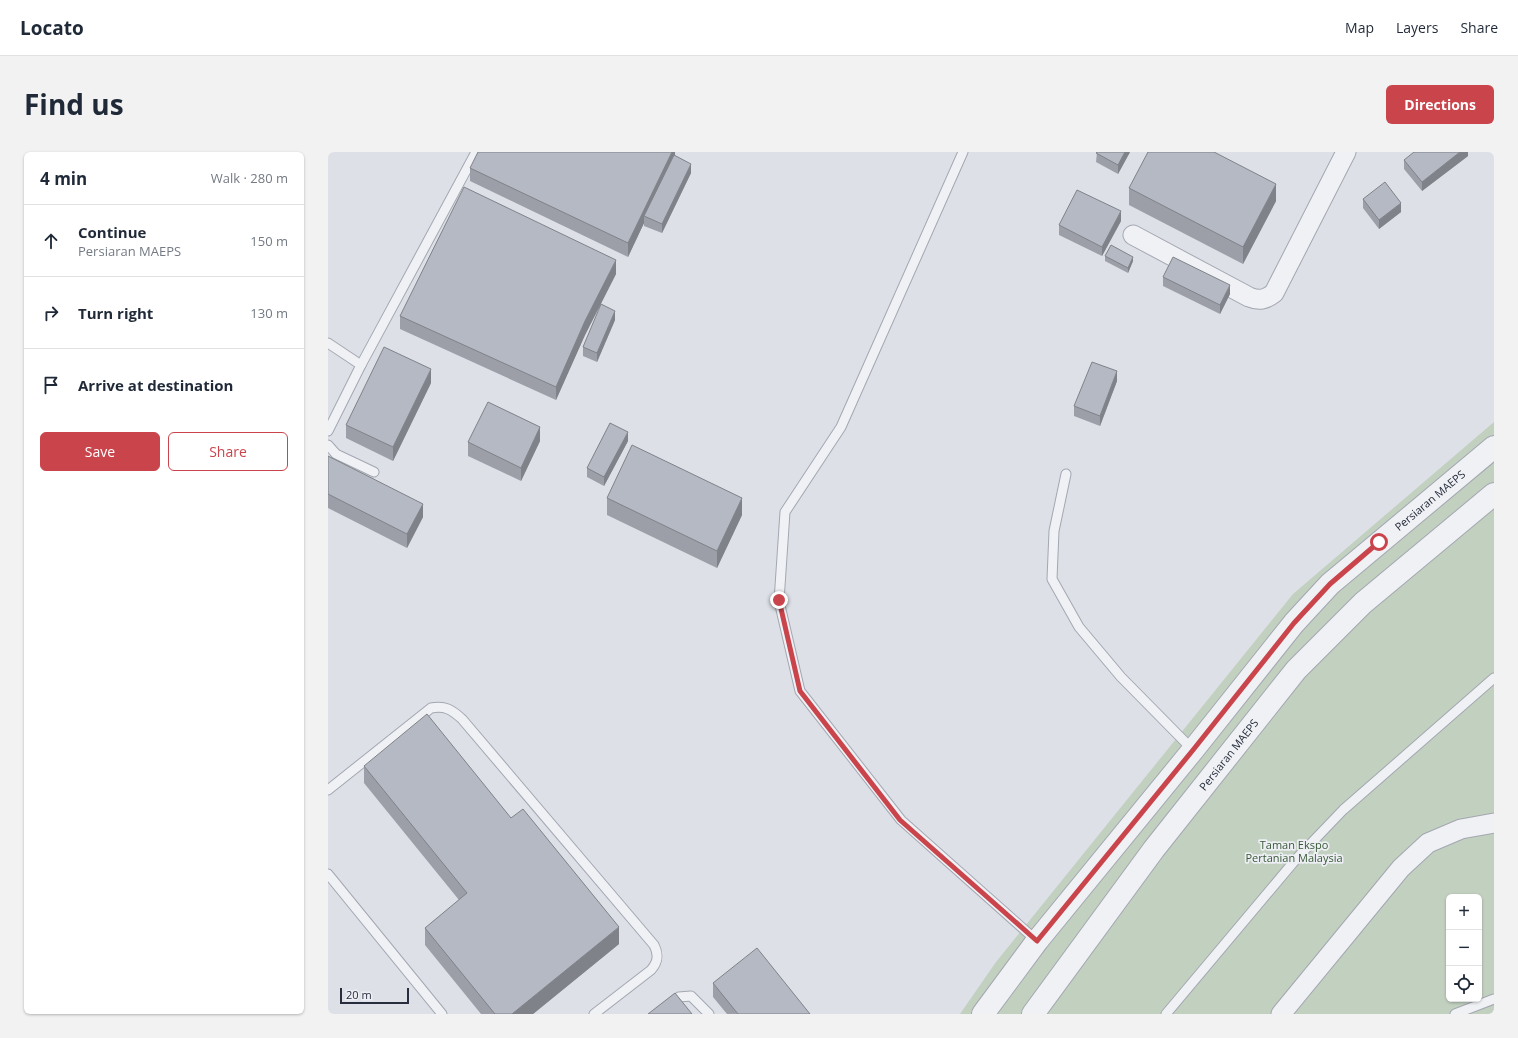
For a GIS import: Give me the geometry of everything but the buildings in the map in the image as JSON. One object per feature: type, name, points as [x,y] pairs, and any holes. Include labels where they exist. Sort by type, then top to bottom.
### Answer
[{"type":"street","points":[[1133,235],[1249,297],[1261,300],[1268,298],[1274,293],[1346,152]]},
{"type":"street","name":"Persiaran MAEPS","points":[[983,1014],[1037,941],[1193,750],[1294,623],[1330,584],[1494,447]]},
{"type":"street","name":"Persiaran MAEPS","points":[[1033,1014],[1154,849],[1296,670],[1363,603],[1494,494]]},
{"type":"street","points":[[1281,1014],[1401,868],[1428,843],[1461,829],[1494,823]]},
{"type":"lane","points":[[328,432],[361,365],[476,152]]},
{"type":"lane","points":[[963,152],[842,427],[785,512],[779,600],[800,691],[900,820],[1037,941]]},
{"type":"lane","points":[[328,343],[361,365]]},
{"type":"lane","points":[[328,445],[336,454],[374,472]]},
{"type":"lane","points":[[1066,474],[1054,531],[1052,579],[1079,627],[1121,677],[1193,750]]},
{"type":"lane","points":[[1166,1014],[1297,858],[1343,810],[1494,678]]},
{"type":"lane","points":[[328,790],[431,708],[440,706],[451,709],[462,719],[654,945],[657,952],[656,965],[594,1014]]},
{"type":"lane","points":[[328,874],[442,1014]]},
{"type":"lane","points":[[658,1014],[679,997],[691,996],[709,1014]]},
{"type":"lane","points":[[1455,1014],[1494,999]]},
{"type":"green space","name":"Taman Ekspo Pertanian Malaysia","points":[[1494,422],[1494,1014],[960,1014],[996,962],[1293,594]]},
{"type":"route","points":[[779,600],[800,691],[900,820],[1037,941],[1193,750],[1294,623],[1330,584],[1379,542]]}]
